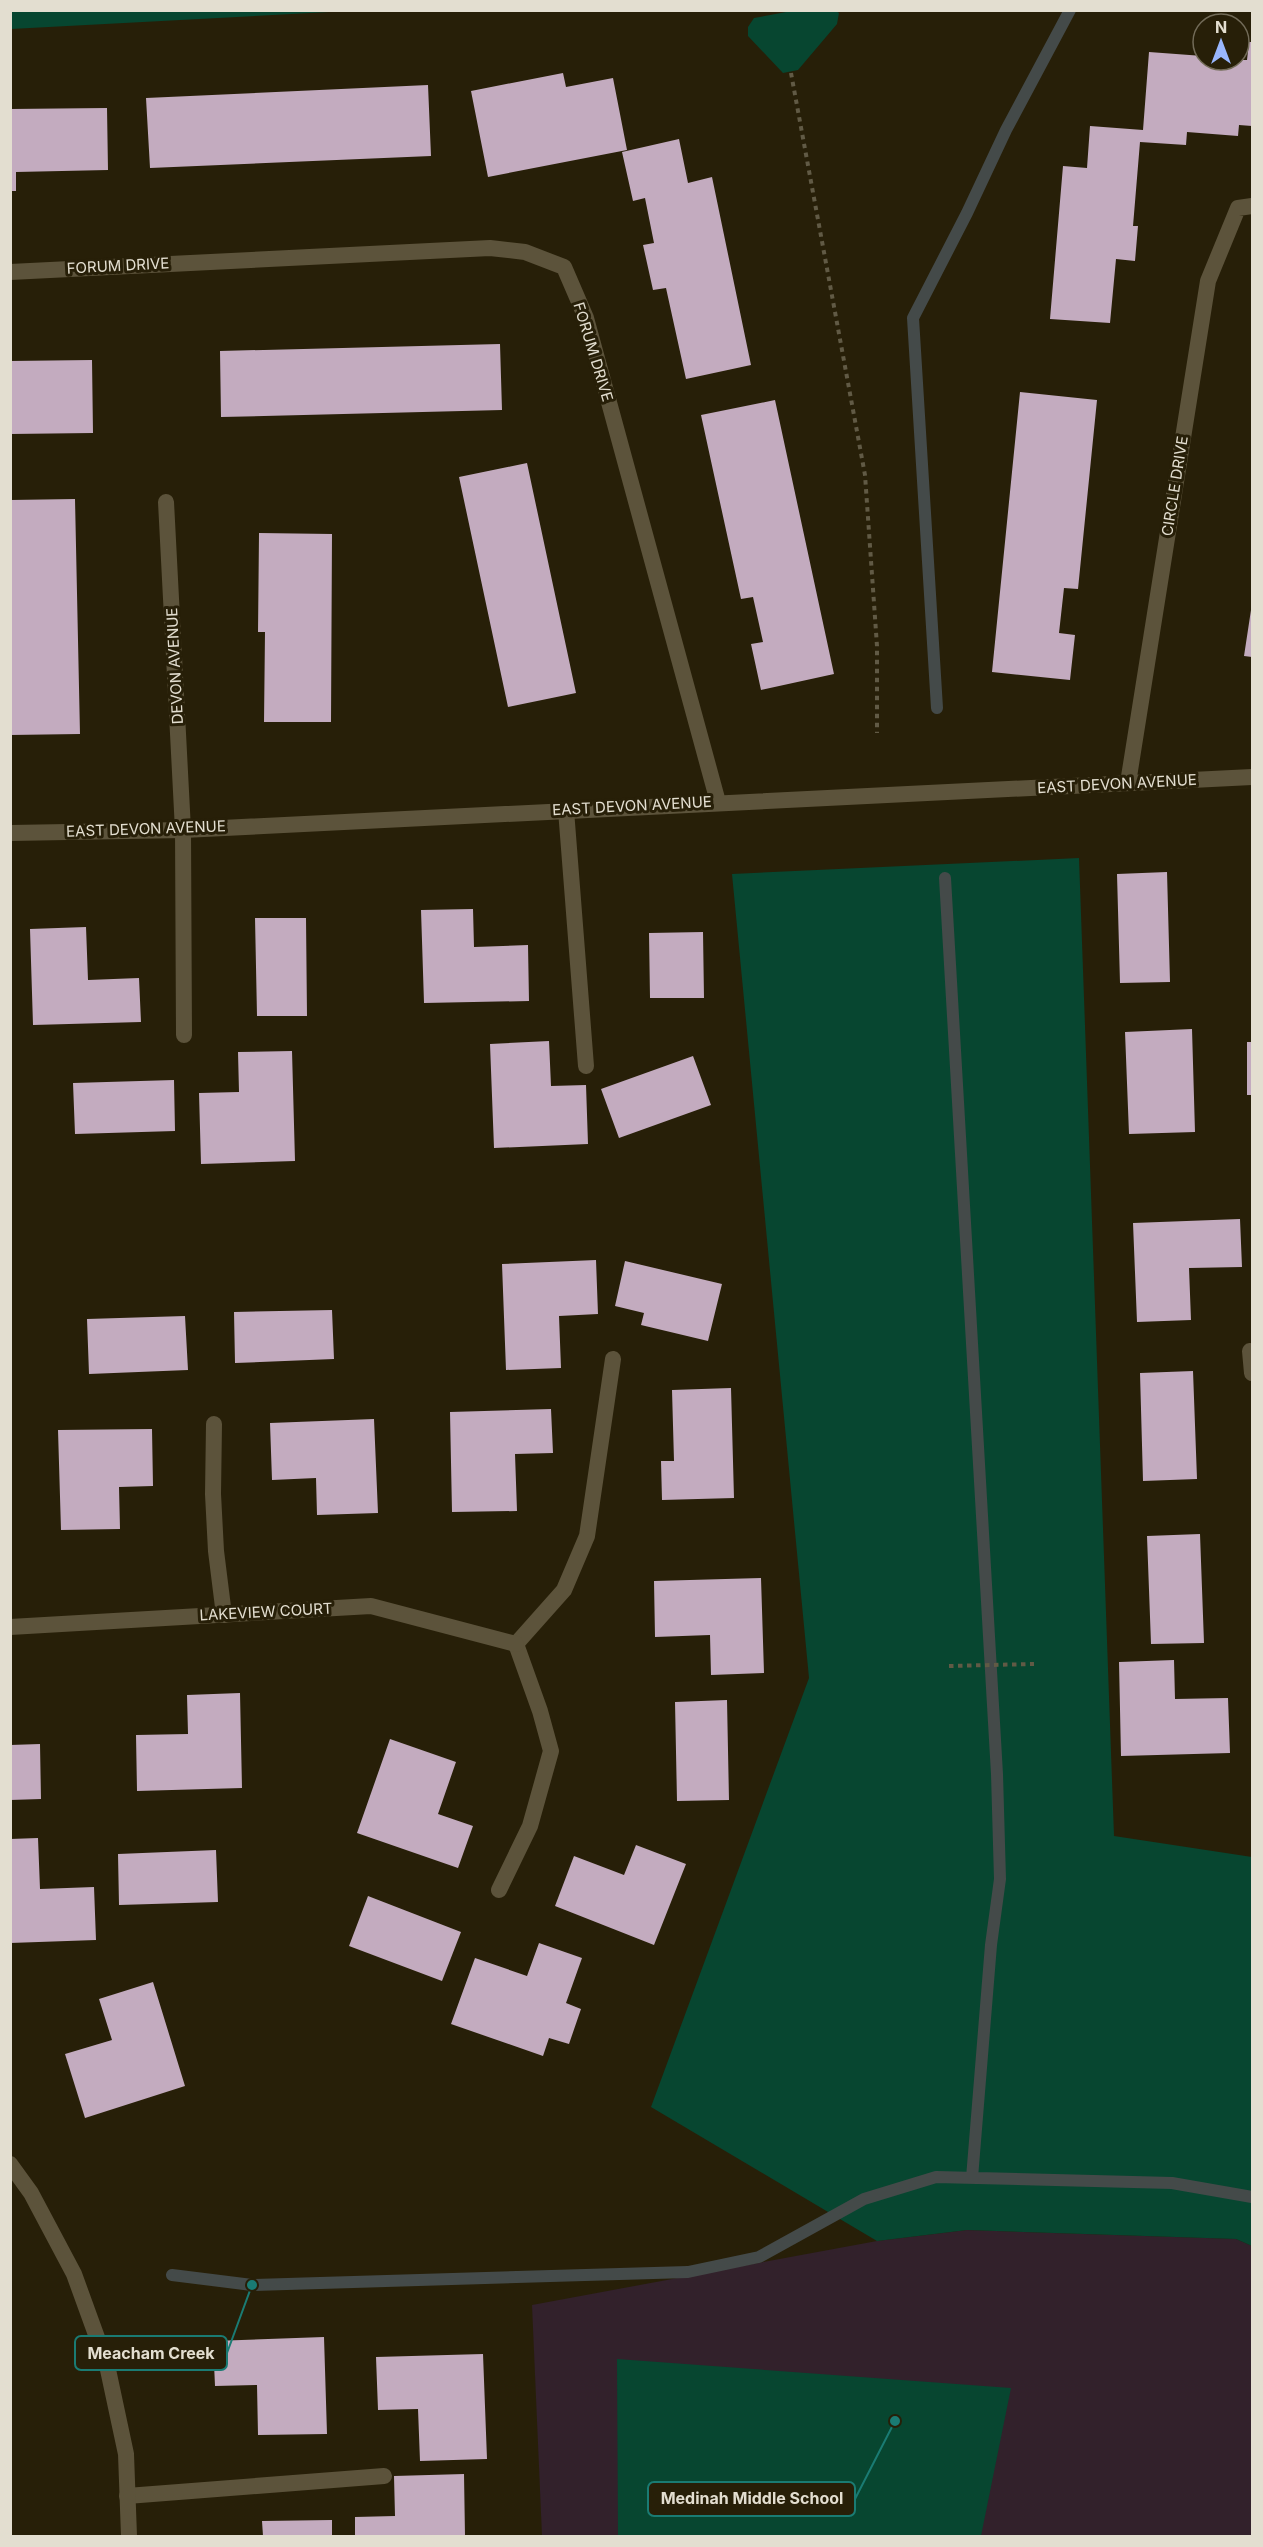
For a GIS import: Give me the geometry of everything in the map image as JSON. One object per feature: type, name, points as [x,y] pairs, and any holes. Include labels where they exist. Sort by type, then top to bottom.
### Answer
[{"type":"street","name":"CIRCLE DRIVE","points":[[1128,783],[1208,281],[1238,208],[1252,206]]},
{"type":"street","name":"FORUM DRIVE","points":[[10,272],[490,248],[525,252],[564,267],[586,318],[717,802]]},
{"type":"street","name":"DEVON AVENUE","points":[[166,502],[183,830],[184,1035]]},
{"type":"street","name":"EAST DEVON AVENUE","points":[[10,833],[183,830],[1252,777]]},
{"type":"street","points":[[566,810],[586,1066]]},
{"type":"street","points":[[1250,1351],[1252,1373]]},
{"type":"street","points":[[499,1890],[530,1826],[551,1751],[540,1711],[516,1644],[564,1590],[587,1536],[613,1359]]},
{"type":"street","points":[[214,1424],[214,1517],[224,1615]]},
{"type":"street","name":"LAKEVIEW COURT","points":[[10,1627],[372,1606],[516,1644]]},
{"type":"street","points":[[10,2164],[31,2193],[74,2274],[107,2365],[126,2454],[129,2536]]},
{"type":"street","points":[[127,2496],[384,2476]]},
{"type":"path","points":[[791,73],[865,475],[877,646],[877,733]]},
{"type":"path","points":[[949,1666],[1034,1664]]},
{"type":"shaded area","points":[[967,2230],[1236,2239],[1252,2246],[1252,2536],[542,2536],[532,2305],[877,2241]]},
{"type":"green space","points":[[11,10],[348,10],[348,11],[11,29]]},
{"type":"green space","points":[[797,10],[839,13],[837,24],[798,70],[783,73],[748,36],[748,27],[754,18]]},
{"type":"green space","points":[[1079,858],[1114,1836],[1252,1857],[1252,2246],[1236,2239],[967,2230],[877,2241],[651,2107],[809,1678],[732,874]]},
{"type":"green space","points":[[617,2359],[1011,2388],[981,2536],[618,2536]]},
{"type":"building","points":[[1252,42],[1252,126],[1239,125],[1238,136],[1187,132],[1186,145],[1140,142],[1133,226],[1138,226],[1135,261],[1116,259],[1110,323],[1050,319],[1063,166],[1087,168],[1090,126],[1143,130],[1149,52],[1191,55],[1191,72],[1251,72]]},
{"type":"building","points":[[563,73],[566,87],[613,78],[627,150],[488,177],[471,91]]},
{"type":"building","points":[[428,85],[431,156],[150,168],[146,98]]},
{"type":"building","points":[[107,108],[108,170],[16,172],[16,191],[10,191],[10,109]]},
{"type":"building","points":[[679,139],[688,183],[712,177],[751,365],[686,379],[666,288],[653,290],[643,245],[654,243],[645,198],[633,201],[622,152]]},
{"type":"building","points":[[500,344],[502,410],[221,417],[220,351]]},
{"type":"building","points":[[92,360],[93,433],[10,434],[10,361]]},
{"type":"building","points":[[1020,392],[1097,400],[1078,589],[1064,588],[1059,633],[1075,635],[1070,680],[992,672]]},
{"type":"building","points":[[775,400],[834,674],[761,690],[751,644],[763,642],[753,597],[741,599],[701,415]]},
{"type":"building","points":[[527,463],[576,693],[508,707],[459,477]]},
{"type":"building","points":[[75,499],[80,734],[10,735],[10,500]]},
{"type":"building","points":[[259,533],[332,534],[331,722],[264,722],[265,632],[258,632]]},
{"type":"building","points":[[1252,610],[1252,657],[1244,656]]},
{"type":"building","points":[[1167,872],[1170,982],[1120,983],[1117,874]]},
{"type":"building","points":[[473,909],[474,947],[528,945],[529,1001],[424,1003],[421,910]]},
{"type":"building","points":[[255,918],[306,918],[307,1016],[257,1016]]},
{"type":"building","points":[[86,927],[88,980],[139,978],[141,1022],[33,1025],[30,929]]},
{"type":"building","points":[[703,932],[704,998],[650,998],[649,933]]},
{"type":"building","points":[[1192,1029],[1195,1132],[1129,1134],[1125,1032]]},
{"type":"building","points":[[549,1041],[551,1086],[586,1085],[588,1144],[494,1148],[490,1044]]},
{"type":"building","points":[[1247,1042],[1252,1042],[1252,1095],[1247,1095]]},
{"type":"building","points":[[292,1051],[295,1161],[201,1164],[199,1093],[239,1092],[238,1052]]},
{"type":"building","points":[[693,1056],[711,1105],[619,1138],[601,1089]]},
{"type":"building","points":[[174,1080],[175,1131],[75,1134],[73,1083]]},
{"type":"building","points":[[1240,1219],[1242,1267],[1189,1268],[1191,1320],[1137,1322],[1133,1223]]},
{"type":"building","points":[[596,1260],[598,1314],[559,1316],[561,1368],[506,1370],[502,1264]]},
{"type":"building","points":[[625,1261],[722,1284],[708,1341],[641,1325],[644,1313],[615,1306]]},
{"type":"building","points":[[332,1310],[334,1359],[235,1363],[234,1312]]},
{"type":"building","points":[[185,1316],[188,1370],[89,1374],[87,1319]]},
{"type":"building","points":[[1193,1371],[1197,1479],[1143,1481],[1140,1373]]},
{"type":"building","points":[[731,1388],[734,1498],[662,1500],[661,1461],[674,1461],[672,1390]]},
{"type":"building","points":[[551,1409],[553,1453],[515,1454],[517,1511],[452,1512],[450,1412]]},
{"type":"building","points":[[374,1419],[378,1513],[317,1515],[316,1478],[272,1480],[270,1423]]},
{"type":"building","points":[[152,1429],[153,1486],[119,1487],[120,1529],[61,1530],[58,1430]]},
{"type":"building","points":[[1200,1534],[1204,1643],[1151,1644],[1147,1536]]},
{"type":"building","points":[[761,1578],[764,1673],[711,1675],[710,1635],[655,1637],[654,1581]]},
{"type":"building","points":[[1174,1660],[1175,1699],[1228,1698],[1230,1753],[1121,1756],[1119,1662]]},
{"type":"building","points":[[240,1693],[242,1788],[137,1791],[136,1735],[188,1734],[187,1695]]},
{"type":"building","points":[[727,1700],[729,1800],[677,1801],[675,1702]]},
{"type":"building","points":[[390,1739],[456,1762],[438,1814],[473,1826],[458,1868],[357,1833]]},
{"type":"building","points":[[40,1744],[41,1799],[10,1800],[10,1745]]},
{"type":"building","points":[[38,1838],[40,1889],[94,1887],[96,1940],[10,1943],[10,1839]]},
{"type":"building","points":[[636,1845],[686,1864],[654,1945],[555,1906],[574,1856],[624,1875]]},
{"type":"building","points":[[216,1850],[218,1902],[119,1905],[118,1854]]},
{"type":"building","points":[[368,1896],[461,1932],[442,1981],[349,1946]]},
{"type":"building","points":[[539,1943],[582,1958],[566,2003],[581,2009],[569,2044],[549,2038],[543,2056],[451,2024],[475,1958],[527,1976]]},
{"type":"building","points":[[153,1982],[185,2086],[85,2118],[65,2054],[112,2040],[99,1999]]},
{"type":"building","points":[[324,2337],[327,2434],[258,2435],[257,2385],[215,2386],[213,2341]]},
{"type":"building","points":[[483,2354],[487,2459],[420,2461],[418,2409],[378,2410],[376,2357]]},
{"type":"building","points":[[464,2474],[465,2536],[355,2536],[355,2517],[395,2516],[394,2476]]},
{"type":"building","points":[[332,2520],[332,2536],[263,2536],[262,2521]]},
{"type":"waterway","points":[[937,708],[913,318],[967,213],[1006,130],[1070,10]]},
{"type":"waterway","points":[[945,878],[997,1774],[1000,1879],[991,1945],[972,2178]]},
{"type":"waterway","points":[[172,2275],[252,2285],[688,2272],[759,2257],[864,2199],[936,2177],[1172,2183],[1252,2197]]},
{"type":"place","name":"Meacham Creek","points":[[252,2285]]},
{"type":"place","name":"Medinah Middle School","points":[[895,2421]]}]
